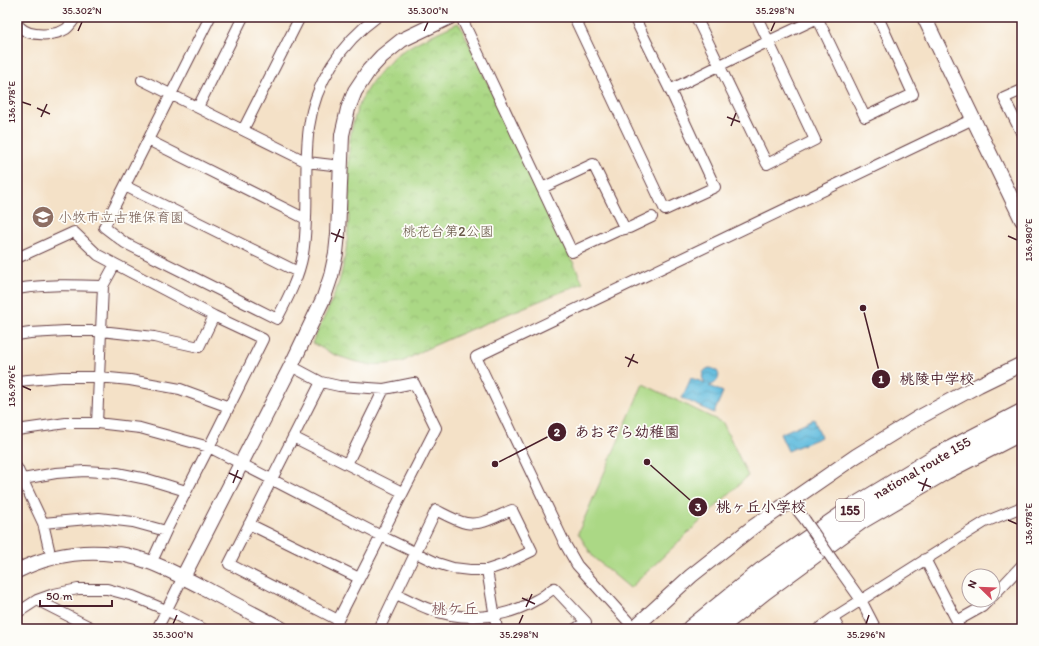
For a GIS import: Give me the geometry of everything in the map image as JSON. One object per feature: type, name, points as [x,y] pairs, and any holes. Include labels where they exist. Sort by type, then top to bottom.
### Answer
[{"type":"highway","name":"national route 155","points":[[691,629],[761,572],[856,506],[937,457],[1022,413]]},
{"type":"highway","name":"national route 155","points":[[716,629],[764,591],[861,520],[946,470],[1022,431]]},
{"type":"street","points":[[17,22],[20,27],[28,33],[47,34],[58,33],[66,28],[76,17]]},
{"type":"street","points":[[210,17],[104,227],[125,243],[277,319],[293,287],[303,256],[306,219],[309,128],[312,110],[327,73],[337,57],[371,19]]},
{"type":"street","points":[[198,107],[243,17]]},
{"type":"street","points":[[243,130],[300,17]]},
{"type":"street","points":[[156,629],[291,366],[324,297],[336,253],[339,226],[342,135],[348,109],[355,91],[369,70],[382,56],[402,40],[450,17]]},
{"type":"street","points":[[461,17],[572,252],[617,231],[652,217]]},
{"type":"street","points":[[574,17],[665,210],[715,188],[670,90],[634,17]]},
{"type":"street","points":[[696,17],[767,164],[815,140],[757,17]]},
{"type":"street","points":[[670,90],[818,17],[866,117],[913,94],[878,17]]},
{"type":"street","points":[[924,17],[1022,220]]},
{"type":"street","points":[[142,80],[307,162],[341,166]]},
{"type":"street","points":[[1022,90],[1004,98],[1022,134]]},
{"type":"street","points":[[973,119],[476,357],[565,544],[577,565],[634,629],[691,576],[753,527],[790,501],[856,456],[918,418],[1022,364]]},
{"type":"street","points":[[148,140],[306,219]]},
{"type":"street","points":[[542,188],[593,164],[625,229]]},
{"type":"street","points":[[125,186],[298,272]]},
{"type":"street","points":[[17,258],[74,232],[98,255],[214,316],[263,339],[155,555]]},
{"type":"street","points":[[97,423],[103,286],[115,264]]},
{"type":"street","points":[[17,289],[32,286],[67,284],[103,286]]},
{"type":"street","points":[[17,335],[66,331],[101,331],[154,336],[198,348],[214,316]]},
{"type":"street","points":[[291,366],[321,382],[339,386],[384,390],[414,384],[436,428],[338,620],[229,564],[321,382]]},
{"type":"street","points":[[17,381],[62,377],[99,377],[130,380],[180,389],[228,407]]},
{"type":"street","points":[[347,464],[384,390]]},
{"type":"street","points":[[17,430],[66,423],[97,423],[140,428],[209,447],[381,536],[416,552],[436,563],[453,568],[487,570],[505,564],[532,551],[512,510],[487,521],[477,523],[466,523],[436,510],[416,552],[396,594],[379,629]]},
{"type":"street","points":[[293,437],[402,492]]},
{"type":"street","points":[[17,468],[43,524],[49,550]]},
{"type":"street","points":[[23,479],[85,471],[117,473],[147,479],[186,491]]},
{"type":"street","points":[[790,501],[861,600],[876,629]]},
{"type":"street","points":[[818,629],[861,600],[985,522],[1022,507]]},
{"type":"street","points":[[43,524],[99,518],[133,522],[166,531]]},
{"type":"street","points":[[249,524],[360,578]]},
{"type":"street","points":[[17,571],[29,565],[52,558],[76,554],[102,552],[128,555],[152,563],[183,577],[282,629]]},
{"type":"street","points":[[925,559],[958,625],[981,608]]},
{"type":"street","points":[[1001,587],[1022,565]]},
{"type":"street","points":[[487,570],[498,629]]},
{"type":"street","points":[[396,594],[428,609],[469,617],[495,615],[516,610],[536,600],[554,588],[586,622],[575,629]]},
{"type":"street","points":[[17,613],[38,600],[54,594],[78,589],[107,589],[133,596],[166,610],[203,629]]},
{"type":"street","points":[[723,629],[764,591]]},
{"type":"street","points":[[38,600],[94,629]]},
{"type":"street","points":[[833,618],[840,629]]},
{"type":"green space","name":"桃花台第2公園","points":[[458,23],[583,283],[469,330],[424,350],[402,362],[371,365],[335,355],[312,343],[339,282],[346,250],[349,213],[350,137],[360,102],[373,81],[395,56],[429,36]]},
{"type":"green space","points":[[643,384],[723,423],[748,476],[630,588],[593,557],[578,533]]},
{"type":"water","points":[[709,368],[717,371],[719,376],[716,382],[709,386],[723,392],[714,413],[682,398],[691,378],[705,383],[702,375],[706,369]]},
{"type":"water","points":[[814,419],[821,437],[788,451],[780,434]]},
{"type":"place","name":"小牧市立古雅保育園","points":[[43,217]]},
{"type":"place","name":"桃陵中学校","points":[[863,308]]},
{"type":"place","name":"桃ヶ丘小学校","points":[[647,462]]},
{"type":"place","name":"あおぞら幼稚園","points":[[495,464]]},
{"type":"district","name":"桃ケ丘","points":[[455,608]]}]
